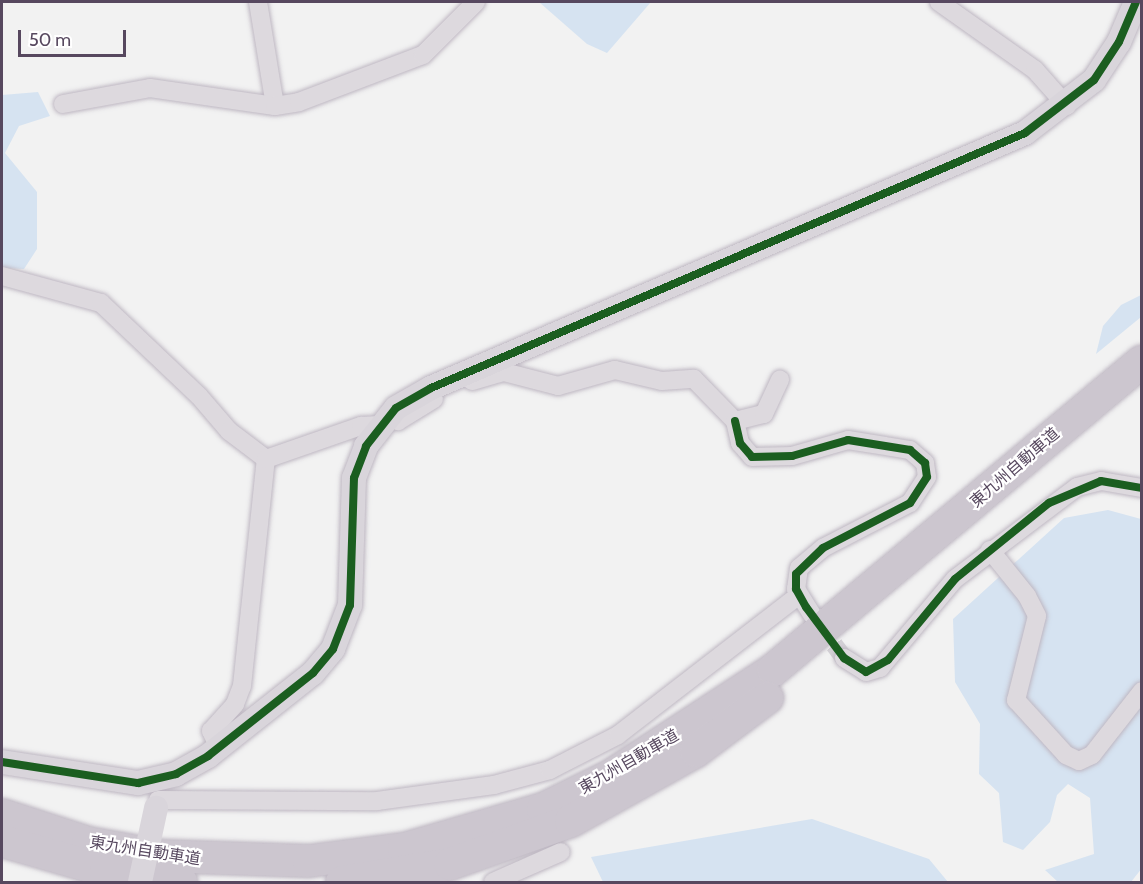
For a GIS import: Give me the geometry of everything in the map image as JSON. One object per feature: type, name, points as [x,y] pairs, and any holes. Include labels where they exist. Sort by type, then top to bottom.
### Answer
[{"type":"highway","name":"東九州自動車道","points":[[2,815],[88,843],[161,856],[309,861],[404,849],[543,809],[612,775],[773,670],[1142,361]]},
{"type":"highway","name":"東九州自動車道","points":[[342,882],[408,873],[501,849],[571,821],[696,751],[864,622],[1142,387]]},
{"type":"highway","name":"東九州自動車道","points":[[2,841],[106,871],[181,882]]},
{"type":"street","points":[[258,2],[275,106]]},
{"type":"street","points":[[63,104],[150,88],[275,106],[320,95],[423,55],[476,2]]},
{"type":"street","points":[[939,2],[1035,70],[1067,106]]},
{"type":"street","points":[[140,882],[158,796],[314,674],[339,638],[351,590],[354,478],[385,420],[431,388],[977,158],[1067,106],[1105,65],[1136,2]]},
{"type":"street","points":[[2,276],[101,303],[200,396],[229,431],[266,459]]},
{"type":"street","points":[[266,459],[361,426],[385,420],[404,419],[440,395],[491,374],[504,372],[558,386],[615,370],[662,381],[694,379],[735,421],[740,443],[752,457],[792,456],[848,440],[910,450],[925,463],[927,477],[910,503],[805,561],[796,574],[798,596],[812,615]]},
{"type":"street","points":[[735,421],[764,414],[780,379]]},
{"type":"street","points":[[219,748],[211,731],[235,704],[242,686],[266,459]]},
{"type":"street","points":[[844,658],[858,670],[880,668],[955,579],[990,550],[1077,487],[1101,481],[1142,488]]},
{"type":"street","points":[[990,550],[1027,596],[1036,616],[1016,700],[1066,755],[1079,761],[1092,755],[1142,691]]},
{"type":"street","points":[[2,762],[111,782],[158,796],[377,801],[494,785],[550,770],[618,735],[798,596]]},
{"type":"street","points":[[493,882],[561,852]]},
{"type":"shaded area","points":[[539,2],[651,2],[607,53],[587,44]]},
{"type":"shaded area","points":[[38,92],[50,116],[19,126],[5,153],[37,192],[37,249],[24,269],[2,268],[2,95]]},
{"type":"shaded area","points":[[1141,295],[1141,317],[1096,354],[1103,326],[1121,305]]},
{"type":"shaded area","points":[[1108,510],[1141,519],[1142,868],[1131,882],[1058,882],[1045,870],[1094,854],[1090,798],[1068,784],[1057,795],[1050,822],[1023,850],[1003,842],[999,793],[979,774],[980,724],[955,682],[953,619],[1064,518]]},
{"type":"shaded area","points":[[812,819],[929,859],[948,882],[603,882],[591,857]]},
{"type":"tunnel","points":[[818,623],[844,658]]},
{"type":"cycle path","points":[[2,762],[138,783],[176,774],[208,756],[313,673],[333,649],[350,605],[354,478],[366,446],[396,408],[431,388],[1025,133],[1094,80],[1119,42],[1136,2]]},
{"type":"cycle path","points":[[735,421],[740,443],[752,457],[792,456],[848,440],[910,450],[925,463],[927,477],[910,503],[823,548],[796,574],[796,589],[806,607],[844,658],[866,672],[888,660],[955,579],[1049,503],[1101,481],[1142,488]]}]
